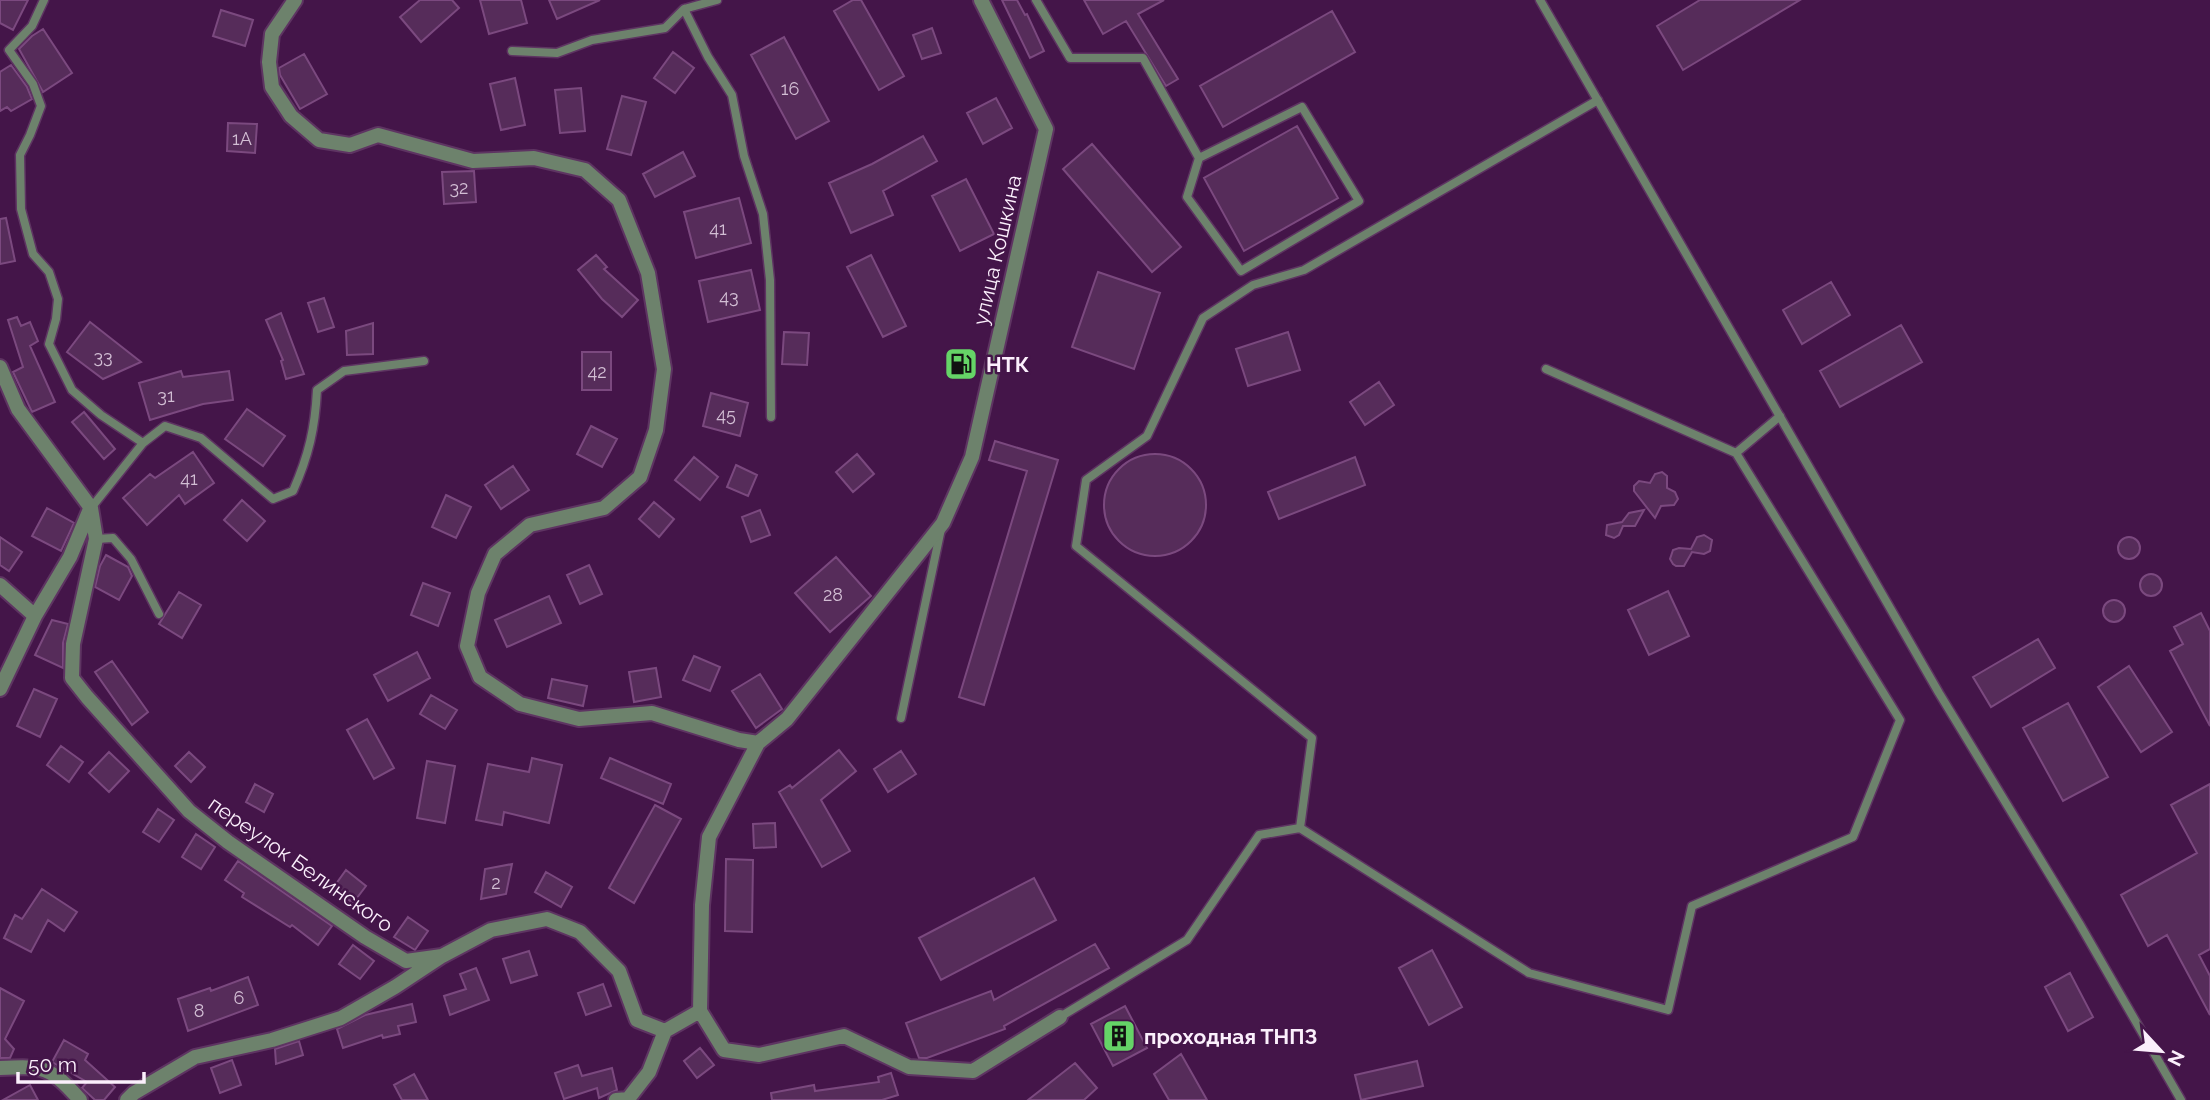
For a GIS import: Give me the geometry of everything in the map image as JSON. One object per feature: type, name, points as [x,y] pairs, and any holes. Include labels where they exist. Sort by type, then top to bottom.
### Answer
[{"type":"street","points":[[295,0],[272,34],[269,62],[272,87],[291,116],[319,139],[350,145],[378,135],[473,161],[534,158],[585,170],[619,201],[648,273],[664,369],[656,430],[640,477],[604,508],[530,525],[495,554],[478,593],[467,646],[480,677],[520,704],[579,719],[652,713],[739,740],[758,743],[709,837],[702,905],[700,1010],[724,1050],[759,1055],[844,1036],[909,1067],[973,1071],[1060,1017]]},
{"type":"street","name":"улица Кошкина","points":[[758,743],[787,719],[943,523],[972,457],[1046,129],[981,0]]},
{"type":"street","points":[[0,366],[18,409],[91,508],[70,557],[35,616],[0,689]]},
{"type":"street","name":"переулок Белинского","points":[[91,508],[96,539],[73,645],[72,678],[86,697],[189,811],[228,842],[365,937],[406,961],[442,956]]},
{"type":"street","points":[[0,585],[35,616]]},
{"type":"street","points":[[127,1100],[134,1093],[195,1057],[272,1040],[341,1018],[442,956],[491,930],[547,919],[580,932],[619,971],[637,1020],[665,1031]]},
{"type":"street","points":[[616,1100],[628,1098],[649,1072],[665,1031],[700,1010]]},
{"type":"street","points":[[0,1068],[36,1066],[61,1078],[80,1100]]},
{"type":"lane","points":[[44,0],[32,26],[5,51],[33,84],[41,106],[20,155],[21,209],[33,254],[49,272],[58,299],[56,320],[49,344],[72,390],[101,415],[143,443]]},
{"type":"lane","points":[[512,51],[557,53],[592,40],[665,27],[684,9],[717,0]]},
{"type":"lane","points":[[1036,0],[1070,58],[1143,58],[1199,158],[1187,197],[1241,271],[1359,201],[1302,107],[1199,158]]},
{"type":"lane","points":[[1540,0],[1939,693],[2079,923],[2181,1100]]},
{"type":"lane","points":[[684,9],[708,57],[732,95],[744,156],[763,214],[770,280],[771,417]]},
{"type":"lane","points":[[1300,828],[1312,738],[1076,545],[1086,480],[1147,436],[1203,318],[1253,285],[1304,270],[1598,100]]},
{"type":"lane","points":[[91,508],[143,443],[165,426],[201,438],[273,499],[293,491],[306,462],[315,427],[317,390],[344,371],[424,361]]},
{"type":"lane","points":[[1060,1017],[1187,940],[1259,835],[1300,828],[1529,973],[1668,1010],[1692,906],[1853,836],[1900,720],[1736,453],[1546,369]]},
{"type":"lane","points":[[1736,453],[1780,416]]},
{"type":"lane","points":[[901,718],[943,523]]},
{"type":"lane","points":[[96,539],[113,538],[131,559],[159,614]]},
{"type":"building","points":[[0,0],[28,0],[13,30],[0,23]]},
{"type":"building","points":[[420,0],[452,0],[459,8],[421,42],[400,17]]},
{"type":"building","points":[[480,0],[521,0],[527,23],[489,34]]},
{"type":"building","points":[[549,0],[600,0],[557,19]]},
{"type":"building","points":[[853,0],[861,0],[904,76],[879,90],[834,11]]},
{"type":"building","points":[[1002,0],[1017,0],[1025,15],[1027,14],[1044,51],[1030,58]]},
{"type":"building","points":[[1084,0],[1164,0],[1138,14],[1178,79],[1166,86],[1126,21],[1103,34]]},
{"type":"building","points":[[1700,0],[1800,0],[1683,70],[1657,26]]},
{"type":"building","points":[[221,10],[253,20],[245,46],[213,36]]},
{"type":"building","points":[[1332,11],[1355,52],[1223,127],[1200,86]]},
{"type":"building","points":[[932,28],[941,53],[922,59],[913,35]]},
{"type":"building","points":[[43,29],[72,73],[43,92],[19,49]]},
{"type":"building","points":[[784,37],[829,121],[796,139],[751,55]]},
{"type":"building","points":[[673,52],[694,68],[675,93],[654,78]]},
{"type":"building","points":[[304,54],[327,94],[300,109],[280,75],[279,68]]},
{"type":"building","points":[[11,65],[32,99],[11,111],[7,107],[0,111],[0,72]]},
{"type":"building","points":[[515,78],[525,125],[501,130],[490,84]]},
{"type":"building","points":[[581,88],[585,131],[560,133],[555,90]]},
{"type":"building","points":[[622,96],[646,102],[631,155],[607,149]]},
{"type":"building","points":[[996,98],[1012,128],[983,144],[967,113]]},
{"type":"building","points":[[228,123],[257,124],[255,153],[227,151]]},
{"type":"building","points":[[1297,126],[1338,198],[1244,251],[1204,178]]},
{"type":"building","points":[[923,136],[937,161],[883,191],[893,215],[851,233],[829,183],[872,164]]},
{"type":"building","points":[[1092,144],[1181,247],[1152,272],[1063,169]]},
{"type":"building","points":[[683,152],[695,176],[655,197],[643,174]]},
{"type":"building","points":[[474,171],[476,202],[444,204],[442,172]]},
{"type":"building","points":[[966,179],[994,234],[960,251],[932,196]]},
{"type":"building","points":[[739,198],[751,243],[696,258],[684,212]]},
{"type":"building","points":[[6,218],[15,261],[0,264],[0,219]]},
{"type":"building","points":[[596,255],[607,267],[604,269],[638,300],[622,317],[602,299],[578,270]]},
{"type":"building","points":[[871,255],[906,326],[883,337],[847,267]]},
{"type":"building","points":[[751,270],[760,310],[708,322],[699,281]]},
{"type":"building","points":[[1098,272],[1160,293],[1134,369],[1072,347]]},
{"type":"building","points":[[1831,282],[1850,315],[1802,344],[1783,310]]},
{"type":"building","points":[[324,298],[334,327],[318,332],[308,303]]},
{"type":"building","points":[[281,313],[304,374],[286,379],[281,361],[283,360],[266,320]]},
{"type":"building","points":[[17,317],[21,326],[30,322],[38,341],[30,346],[55,402],[32,412],[13,372],[23,367],[8,320]]},
{"type":"building","points":[[90,322],[141,362],[103,379],[67,352]]},
{"type":"building","points":[[373,323],[373,354],[347,355],[346,331]]},
{"type":"building","points":[[1901,325],[1922,362],[1840,407],[1820,371]]},
{"type":"building","points":[[784,332],[809,333],[807,365],[782,364]]},
{"type":"building","points":[[1288,332],[1300,370],[1248,386],[1236,349]]},
{"type":"building","points":[[582,352],[611,352],[611,390],[582,390]]},
{"type":"building","points":[[181,371],[183,377],[229,371],[233,400],[203,404],[150,420],[139,383]]},
{"type":"building","points":[[1379,382],[1394,405],[1365,425],[1350,402]]},
{"type":"building","points":[[711,393],[748,403],[740,436],[703,426]]},
{"type":"building","points":[[247,409],[285,436],[263,466],[225,439]]},
{"type":"building","points":[[84,412],[115,449],[104,459],[72,422]]},
{"type":"building","points":[[591,426],[617,439],[602,467],[577,454]]},
{"type":"building","points":[[995,441],[1058,460],[984,705],[959,697],[1027,471],[989,460]]},
{"type":"building","points":[[193,452],[214,483],[185,504],[179,495],[147,525],[123,498],[150,474],[155,478]]},
{"type":"building","points":[[857,454],[874,474],[853,492],[836,472]]},
{"type":"building","points":[[1155,454],[1175,458],[1191,469],[1202,485],[1206,505],[1202,525],[1191,541],[1175,552],[1155,556],[1135,552],[1119,541],[1108,525],[1104,505],[1108,485],[1119,469],[1135,458]]},
{"type":"building","points":[[694,457],[718,477],[700,500],[675,480]]},
{"type":"building","points":[[1355,457],[1365,485],[1279,519],[1268,492]]},
{"type":"building","points":[[736,465],[757,475],[748,496],[727,487]]},
{"type":"building","points":[[513,466],[529,490],[501,509],[485,485]]},
{"type":"building","points":[[1662,472],[1667,476],[1667,488],[1675,492],[1678,499],[1674,505],[1661,506],[1655,518],[1634,491],[1634,486],[1639,481],[1650,483],[1655,474]]},
{"type":"building","points":[[446,495],[471,507],[456,538],[432,527]]},
{"type":"building","points":[[242,500],[265,521],[247,541],[224,520]]},
{"type":"building","points":[[654,502],[674,519],[659,537],[639,519]]},
{"type":"building","points":[[47,508],[74,523],[61,551],[32,536]]},
{"type":"building","points":[[760,510],[770,535],[751,542],[742,517]]},
{"type":"building","points":[[1644,510],[1635,526],[1623,526],[1619,535],[1614,538],[1606,535],[1607,525],[1622,522],[1629,513]]},
{"type":"building","points":[[1704,535],[1712,540],[1710,551],[1704,554],[1692,552],[1684,566],[1673,564],[1670,559],[1673,550],[1691,549],[1697,537]]},
{"type":"building","points":[[0,537],[22,552],[9,571],[0,565]]},
{"type":"building","points":[[2129,537],[2137,540],[2140,548],[2137,556],[2129,559],[2121,556],[2118,548],[2121,540]]},
{"type":"building","points":[[106,555],[128,567],[132,576],[119,600],[95,587]]},
{"type":"building","points":[[836,557],[871,596],[830,632],[795,593]]},
{"type":"building","points":[[589,565],[602,594],[580,604],[567,575]]},
{"type":"building","points":[[2151,574],[2159,577],[2162,585],[2159,593],[2151,596],[2143,593],[2140,585],[2143,577]]},
{"type":"building","points":[[423,583],[450,593],[438,626],[411,615]]},
{"type":"building","points":[[1668,591],[1689,636],[1649,655],[1628,610]]},
{"type":"building","points":[[179,592],[201,605],[182,638],[159,624]]},
{"type":"building","points":[[549,596],[561,623],[507,647],[495,620]]},
{"type":"building","points":[[2114,600],[2122,603],[2125,611],[2122,619],[2114,622],[2106,619],[2103,611],[2106,603]]},
{"type":"building","points":[[2201,613],[2210,631],[2210,726],[2170,651],[2183,644],[2174,627]]},
{"type":"building","points":[[52,620],[68,624],[63,643],[63,668],[35,655]]},
{"type":"building","points":[[2038,639],[2055,668],[1991,707],[1973,677]]},
{"type":"building","points":[[417,652],[430,678],[388,701],[374,675]]},
{"type":"building","points":[[694,656],[720,667],[710,691],[683,680]]},
{"type":"building","points":[[112,661],[148,712],[132,725],[95,672]]},
{"type":"building","points":[[2129,666],[2172,732],[2141,752],[2098,687]]},
{"type":"building","points":[[656,668],[661,697],[634,702],[629,672]]},
{"type":"building","points":[[760,674],[782,709],[756,728],[732,691]]},
{"type":"building","points":[[552,679],[587,686],[583,706],[548,698]]},
{"type":"building","points":[[34,689],[57,699],[40,737],[17,726]]},
{"type":"building","points":[[431,695],[457,710],[445,729],[420,714]]},
{"type":"building","points":[[2068,703],[2108,777],[2063,801],[2023,728]]},
{"type":"building","points":[[367,719],[394,768],[374,779],[347,730]]},
{"type":"building","points":[[61,746],[83,762],[69,782],[47,765]]},
{"type":"building","points":[[839,750],[856,771],[821,800],[850,851],[822,867],[779,792],[790,785],[792,788]]},
{"type":"building","points":[[901,751],[916,774],[888,792],[874,769]]},
{"type":"building","points":[[109,752],[129,771],[109,792],[89,773]]},
{"type":"building","points":[[189,752],[205,767],[191,782],[175,766]]},
{"type":"building","points":[[532,758],[562,765],[549,823],[504,812],[502,825],[476,820],[488,764],[529,772]]},
{"type":"building","points":[[610,758],[671,784],[663,804],[601,778]]},
{"type":"building","points":[[427,761],[455,766],[445,823],[417,818]]},
{"type":"building","points":[[255,784],[273,794],[264,812],[246,802]]},
{"type":"building","points":[[2210,784],[2210,949],[2199,955],[2210,976],[2210,1015],[2167,935],[2148,946],[2121,895],[2197,853],[2171,805]]},
{"type":"building","points":[[655,805],[681,819],[634,903],[609,888]]},
{"type":"building","points":[[158,809],[174,820],[159,842],[143,832]]},
{"type":"building","points":[[775,823],[776,847],[754,848],[753,824]]},
{"type":"building","points":[[196,834],[215,847],[201,869],[182,857]]},
{"type":"building","points":[[726,859],[753,860],[752,932],[725,931]]},
{"type":"building","points":[[238,861],[332,926],[318,945],[292,925],[290,927],[242,897],[244,893],[225,880]]},
{"type":"building","points":[[512,864],[506,894],[481,899],[485,869]]},
{"type":"building","points":[[346,870],[366,886],[353,903],[333,888]]},
{"type":"building","points":[[546,872],[572,887],[561,907],[535,892]]},
{"type":"building","points":[[1034,878],[1056,920],[941,980],[919,938]]},
{"type":"building","points":[[42,889],[77,912],[64,931],[48,920],[31,952],[4,938],[15,915],[22,919]]},
{"type":"building","points":[[408,917],[428,931],[415,950],[394,937]]},
{"type":"building","points":[[1095,944],[1109,968],[1004,1026],[1005,1029],[927,1058],[919,1058],[906,1023],[991,991],[994,1000]]},
{"type":"building","points":[[353,945],[374,961],[360,979],[339,964]]},
{"type":"building","points":[[1432,950],[1462,1007],[1429,1025],[1399,968]]},
{"type":"building","points":[[529,951],[537,975],[511,983],[503,959]]},
{"type":"building","points":[[476,968],[489,1000],[450,1015],[444,996],[466,989],[460,974]]},
{"type":"building","points":[[2070,973],[2093,1017],[2068,1031],[2045,987]]},
{"type":"building","points":[[248,977],[258,1005],[188,1031],[178,999],[210,988],[211,991]]},
{"type":"building","points":[[603,984],[611,1006],[586,1015],[578,993]]},
{"type":"building","points":[[0,988],[24,1001],[5,1039],[14,1049],[10,1058],[0,1058]]},
{"type":"building","points":[[412,1004],[416,1022],[398,1026],[400,1034],[383,1038],[382,1035],[343,1048],[337,1029],[365,1015]]},
{"type":"building","name":"проходная ТНПЗ","points":[[1125,1006],[1147,1048],[1113,1066],[1091,1024]]},
{"type":"building","points":[[64,1040],[88,1054],[85,1060],[115,1087],[104,1100],[95,1100],[82,1088],[87,1082],[52,1062]]},
{"type":"building","points":[[299,1041],[303,1055],[276,1064],[275,1049]]},
{"type":"building","points":[[700,1048],[714,1065],[697,1078],[684,1061]]},
{"type":"building","points":[[1181,1054],[1207,1100],[1169,1100],[1154,1074]]},
{"type":"building","points":[[232,1060],[241,1085],[220,1093],[211,1068]]},
{"type":"building","points":[[1417,1061],[1423,1086],[1361,1100],[1355,1075]]},
{"type":"building","points":[[1075,1063],[1097,1088],[1084,1100],[1028,1100]]},
{"type":"building","points":[[578,1065],[582,1076],[612,1068],[617,1090],[599,1098],[597,1088],[564,1099],[555,1073]]},
{"type":"building","points":[[891,1073],[898,1095],[882,1100],[772,1100],[771,1093],[814,1085],[815,1091],[879,1082],[878,1077]]},
{"type":"building","points":[[414,1074],[428,1100],[402,1100],[394,1085]]},
{"type":"building","points":[[30,1085],[38,1100],[3,1100]]},
{"type":"place","name":"НТК","points":[[961,364]]},
{"type":"place","name":"проходная ТНПЗ","points":[[1119,1036]]}]
